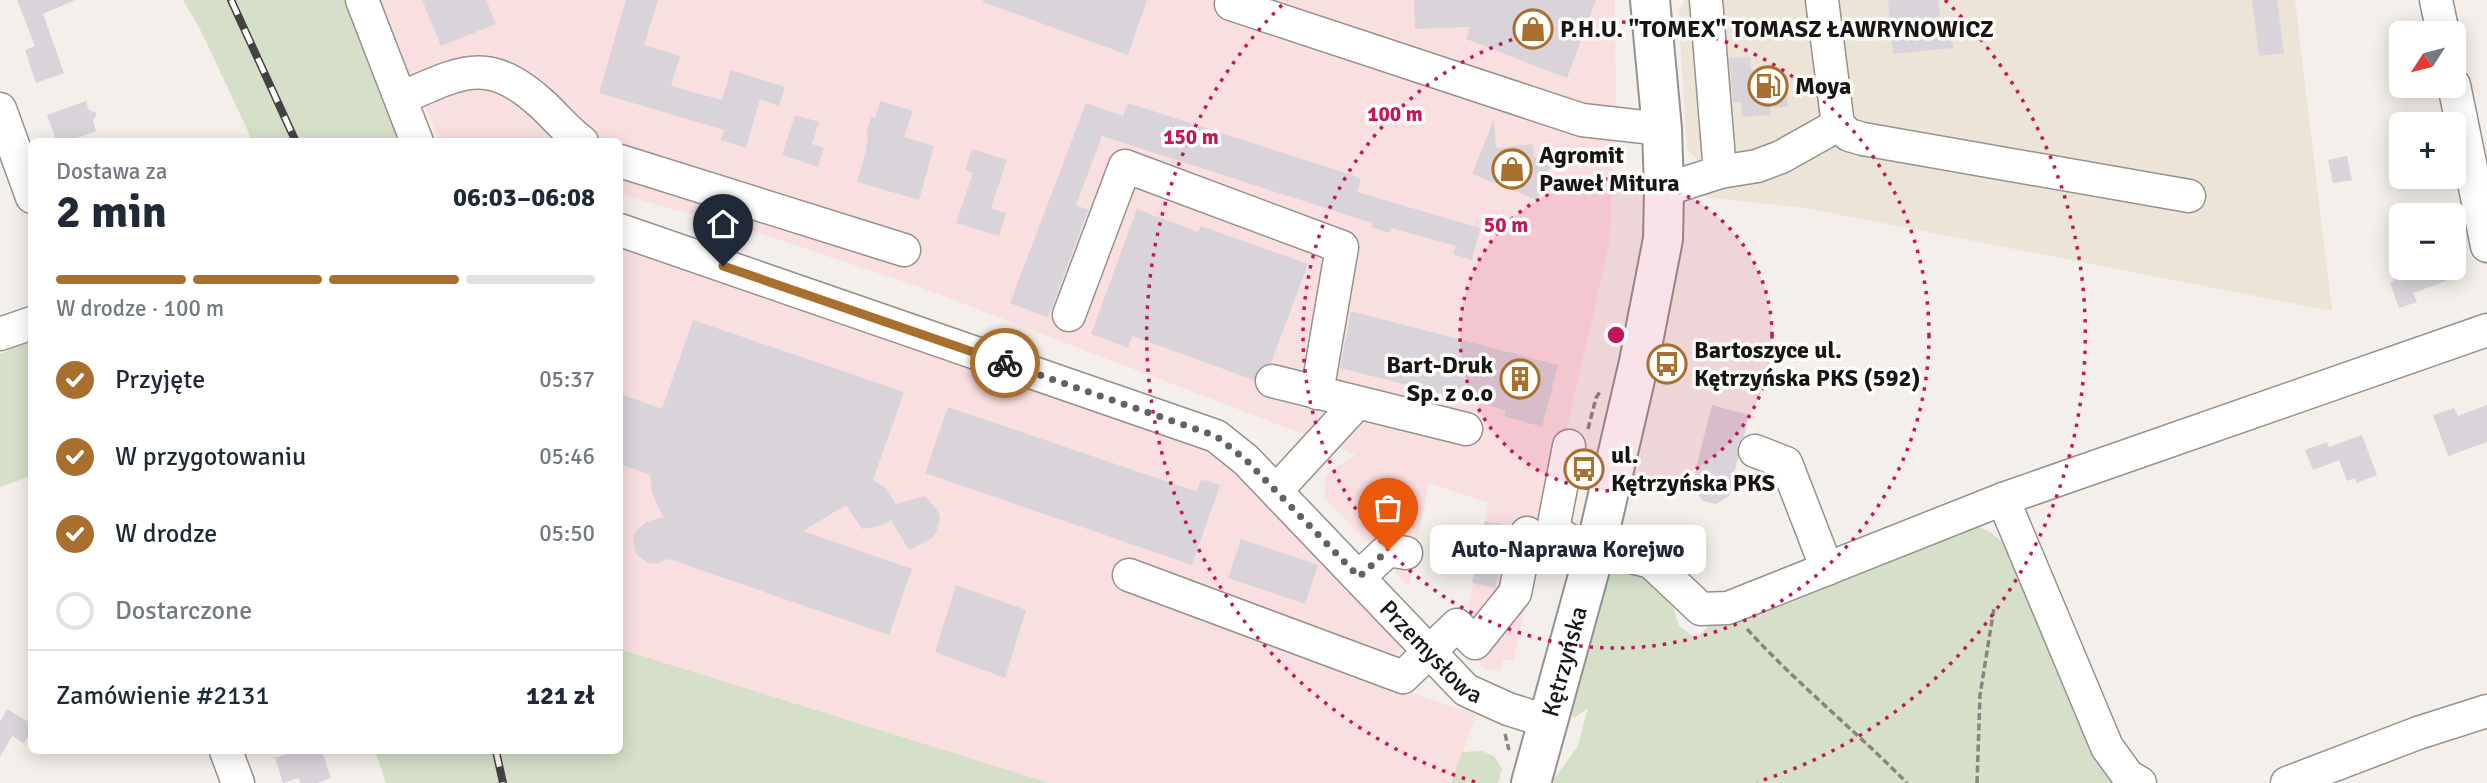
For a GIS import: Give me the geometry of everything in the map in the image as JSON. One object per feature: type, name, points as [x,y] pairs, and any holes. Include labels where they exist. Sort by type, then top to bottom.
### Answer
[{"type":"main road","name":"Kętrzyńska","points":[[1531,783],[1596,547],[1652,304],[1663,239],[1661,129],[1650,0]]},
{"type":"street","points":[[362,0],[416,138]]},
{"type":"street","points":[[1706,0],[1720,172]]},
{"type":"street","points":[[1822,0],[1838,125],[1849,135],[2189,196]]},
{"type":"street","points":[[2436,0],[2440,21]]},
{"type":"street","points":[[1231,4],[1582,120],[1661,129]]},
{"type":"street","points":[[401,98],[447,79],[486,72],[503,76],[533,95],[578,138]]},
{"type":"street","points":[[2457,98],[2487,246]]},
{"type":"street","points":[[0,109],[28,186]]},
{"type":"street","points":[[1664,190],[1720,172],[1756,166],[1782,157],[1838,125]]},
{"type":"street","points":[[623,162],[904,250]]},
{"type":"street","points":[[1069,315],[1125,166],[1342,247],[1317,393]]},
{"type":"street","name":"Przemysłowa","points":[[623,231],[1216,436],[1246,460],[1466,690],[1495,704],[1546,721]]},
{"type":"street","points":[[0,334],[28,324]]},
{"type":"street","points":[[1569,446],[1553,524],[1564,538],[1651,562],[1701,608],[1728,608],[2003,499],[2487,330]]},
{"type":"street","points":[[1272,381],[1466,429]]},
{"type":"street","points":[[1276,491],[1357,403]]},
{"type":"street","points":[[1755,451],[1786,463],[1827,569]]},
{"type":"street","points":[[2003,499],[2108,747],[2127,776],[2140,783]]},
{"type":"street","points":[[1129,575],[1403,677],[1457,625],[1475,643],[1515,593],[1527,534]]},
{"type":"street","points":[[1359,577],[1388,550],[1406,553]]},
{"type":"street","points":[[2287,783],[2418,733],[2487,711]]},
{"type":"street","points":[[227,754],[238,783]]},
{"type":"path","points":[[1728,608],[1773,657],[1866,741],[1907,783]]},
{"type":"path","points":[[1977,783],[1980,695],[1994,608]]},
{"type":"shaded area","points":[[380,0],[1229,0],[1615,135],[1609,245],[1513,661],[1503,659],[1501,671],[1484,669],[1462,643],[1488,503],[1429,483],[1409,587],[1324,497],[1326,475],[1355,454],[925,289],[761,234],[623,195],[623,138],[439,138],[408,72]]},
{"type":"shaded area","points":[[1259,0],[1615,0],[1616,113],[1578,108]]},
{"type":"shaded area","points":[[1683,0],[2295,0],[2332,311],[1805,208],[1703,197],[1698,161],[1687,149],[1678,10],[1684,4]]},
{"type":"shaded area","points":[[623,248],[1223,456],[1401,644],[1391,685],[1476,715],[1451,783],[1050,783],[623,650]]},
{"type":"green space","points":[[183,0],[351,0],[405,138],[251,138],[202,33]]},
{"type":"green space","points":[[28,334],[28,477],[0,487],[0,354],[9,350],[6,342]]},
{"type":"green space","points":[[1971,525],[1997,537],[2015,560],[2129,783],[1551,783],[1578,746],[1588,708],[1574,718],[1568,712],[1607,577],[1611,574],[1624,571],[1643,572],[1672,603],[1679,626],[1696,638],[1709,626],[1749,614],[1930,545],[1957,526]]},
{"type":"green space","points":[[623,650],[1050,783],[386,783],[376,754],[623,754]]},
{"type":"green space","points":[[1482,751],[1494,756],[1502,769],[1498,783],[1451,783],[1462,752]]},
{"type":"building","points":[[17,0],[75,0],[43,14],[64,73],[36,83],[25,50],[35,46]]},
{"type":"building","points":[[422,0],[486,0],[496,24],[441,46]]},
{"type":"building","points":[[626,0],[658,0],[644,45],[680,56],[671,86],[722,100],[731,70],[785,87],[779,106],[760,99],[746,148],[721,140],[724,130],[599,93]]},
{"type":"building","points":[[983,0],[1147,0],[1128,55]]},
{"type":"building","name":"P.H.U. \"TOMEX\" TOMASZ ŁAWRYNOWICZ","points":[[1414,0],[1596,0],[1567,78],[1466,39],[1470,27],[1415,29]]},
{"type":"building","points":[[1888,0],[1938,0],[1941,28],[1951,27],[1953,48],[1893,54]]},
{"type":"building","points":[[2252,0],[2277,0],[2284,53],[2259,56]]},
{"type":"building","name":"Moya","points":[[1750,57],[1751,70],[1772,68],[1772,75],[1786,74],[1788,107],[1770,108],[1771,115],[1742,117],[1741,102],[1733,103],[1729,58]]},
{"type":"building","points":[[86,101],[89,110],[97,113],[93,121],[96,131],[77,138],[56,138],[47,115]]},
{"type":"building","points":[[881,101],[913,111],[904,137],[934,146],[919,200],[857,182],[871,117],[875,118]]},
{"type":"building","points":[[1086,103],[1123,116],[1128,103],[1361,178],[1357,192],[1480,228],[1472,260],[1453,254],[1456,246],[1391,228],[1390,233],[1371,227],[1372,223],[1102,136],[1076,205],[1088,210],[1048,318],[1010,303]]},
{"type":"building","points":[[795,115],[819,122],[812,144],[824,148],[818,167],[782,155]]},
{"type":"building","name":"Agromit Paweł Mitura","points":[[1494,119],[1496,148],[1533,144],[1534,157],[1551,164],[1537,200],[1472,174]]},
{"type":"building","points":[[972,149],[1007,160],[991,208],[1006,213],[999,236],[956,223],[973,173],[965,170]]},
{"type":"building","points":[[2347,156],[2352,180],[2333,183],[2328,160]]},
{"type":"building","points":[[1137,209],[1198,232],[1201,226],[1308,264],[1271,363],[1259,368],[1254,380],[1132,336],[1128,348],[1091,334]]},
{"type":"building","points":[[2446,281],[2413,293],[2417,302],[2399,308],[2390,283]]},
{"type":"building","points":[[1351,311],[1558,365],[1542,427],[1504,416],[1506,410],[1340,368]]},
{"type":"building","points":[[693,320],[904,392],[873,480],[886,488],[896,504],[925,496],[940,517],[936,533],[931,539],[909,550],[891,520],[880,526],[862,529],[846,505],[803,531],[912,569],[889,635],[669,559],[656,564],[648,563],[636,554],[633,539],[635,532],[646,522],[663,517],[652,493],[650,475],[623,465],[623,395],[662,409]]},
{"type":"building","points":[[1712,405],[1749,415],[1744,437],[1738,445],[1738,458],[1732,481],[1735,481],[1729,496],[1716,504],[1703,501],[1695,485],[1695,472]]},
{"type":"building","points":[[2487,405],[2487,442],[2448,456],[2433,415],[2454,408],[2458,416]]},
{"type":"building","points":[[948,407],[1189,489],[1197,491],[1201,479],[1220,485],[1192,565],[925,473]]},
{"type":"building","points":[[2362,435],[2377,475],[2357,483],[2355,478],[2347,481],[2339,460],[2313,470],[2305,450],[2327,442],[2329,447]]},
{"type":"building","points":[[1367,488],[1413,498],[1405,534],[1388,532],[1390,523],[1360,517]]},
{"type":"building","points":[[1485,521],[1511,526],[1495,588],[1472,583]]},
{"type":"building","points":[[1241,539],[1318,565],[1305,604],[1228,578]]},
{"type":"building","points":[[956,585],[1026,610],[1005,678],[935,652]]},
{"type":"building","points":[[7,709],[28,722],[28,736],[24,743],[12,736],[0,757],[0,722]]},
{"type":"building","points":[[287,754],[323,754],[331,778],[317,783],[300,783],[299,778],[283,783],[275,758]]},
{"type":"railway","points":[[231,0],[294,138]]},
{"type":"railway","points":[[497,754],[503,783]]},
{"type":"way so far","points":[[1005,363],[1216,436],[1246,460],[1359,577],[1388,550]]},
{"type":"place","name":"P.H.U. \"TOMEX\" TOMASZ ŁAWRYNOWICZ","points":[[1533,29]]},
{"type":"place","name":"Moya","points":[[1768,86]]},
{"type":"place","name":"Agromit Paweł Mitura","points":[[1512,169]]},
{"type":"place","name":"Bartoszyce ul. Kętrzyńska PKS (592)","points":[[1667,364]]},
{"type":"place","name":"Bart-Druk Sp. z o.o","points":[[1520,379]]},
{"type":"place","name":"ul. Kętrzyńska PKS","points":[[1584,469]]},
{"type":"place","name":"Auto-Naprawa Korejwo","points":[[1388,550]]},
{"type":"route","points":[[723,266],[1005,363]]}]
